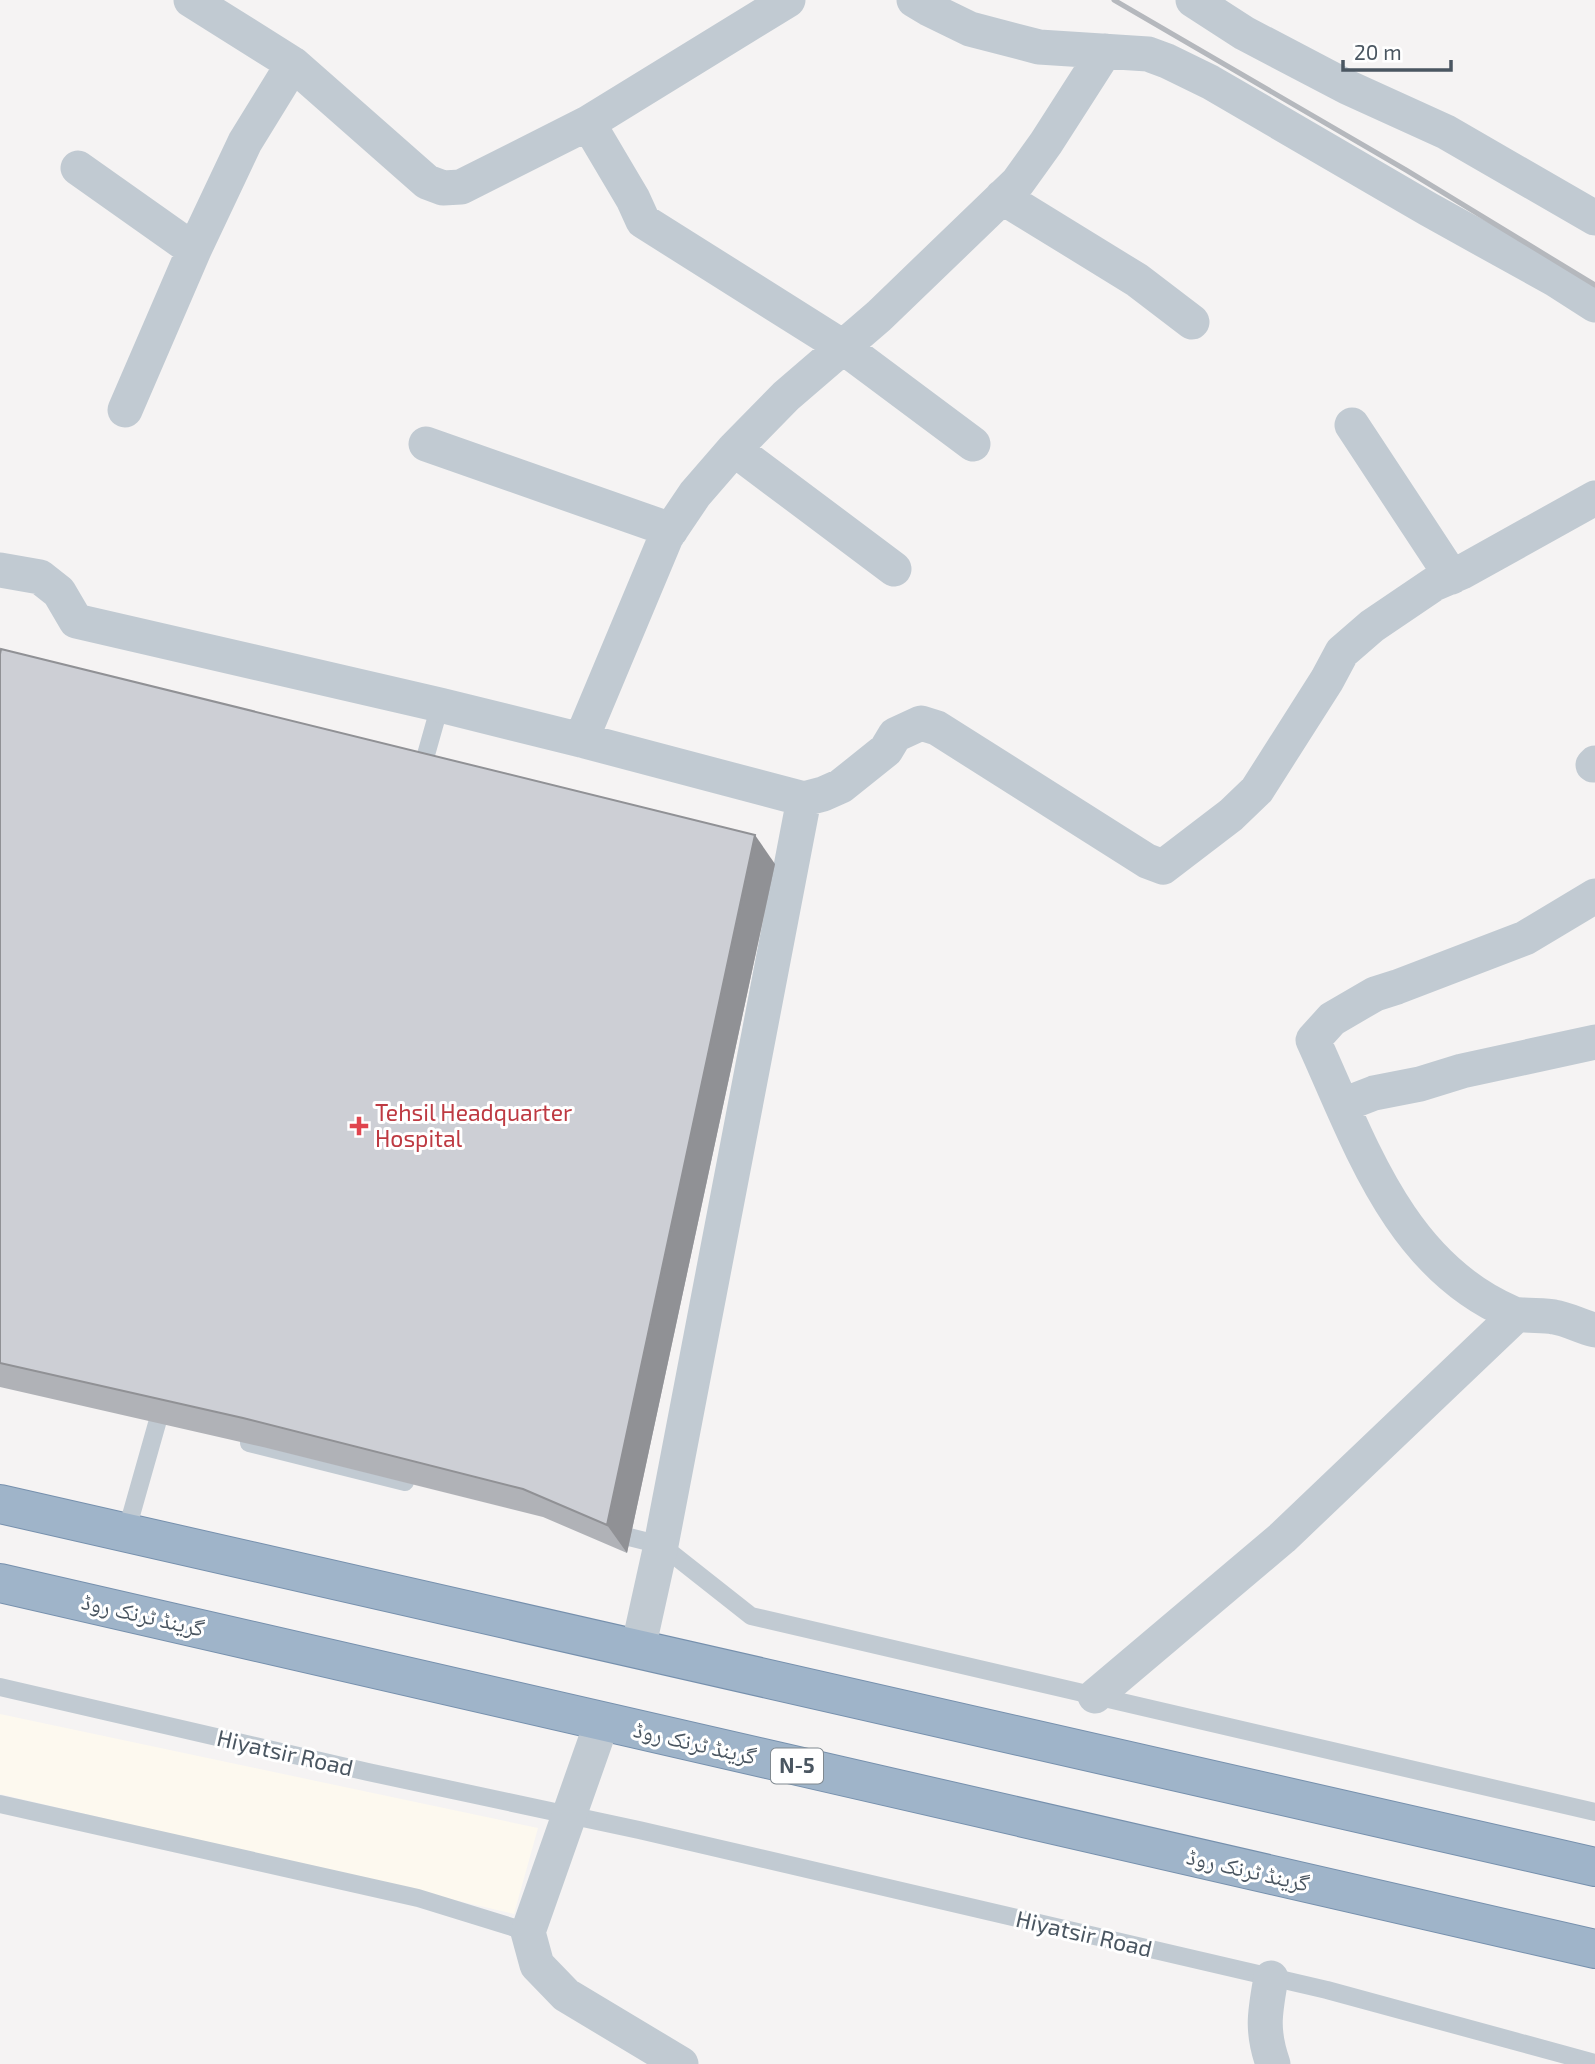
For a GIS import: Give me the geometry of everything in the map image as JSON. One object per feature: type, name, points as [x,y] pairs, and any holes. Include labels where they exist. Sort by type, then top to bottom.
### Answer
[{"type":"highway","points":[[0,1504],[1595,1867]]},
{"type":"highway","name":"گرینڈ ٹرنک روڈ","points":[[0,1583],[1595,1949]]},
{"type":"street","points":[[191,0],[293,64],[427,182],[443,188],[461,187],[588,123],[788,0]]},
{"type":"street","points":[[914,0],[970,29],[1039,47],[1148,54],[1167,61],[1210,82],[1595,305]]},
{"type":"street","points":[[1193,0],[1244,33],[1347,87],[1446,132],[1595,218]]},
{"type":"street","points":[[581,740],[666,537],[695,494],[786,396],[844,347],[1018,182],[1105,51]]},
{"type":"street","points":[[125,410],[194,250],[245,142],[293,64]]},
{"type":"street","points":[[588,123],[643,221],[844,347],[973,444]]},
{"type":"street","points":[[78,168],[194,250]]},
{"type":"street","points":[[1002,197],[1137,280],[1192,322]]},
{"type":"street","points":[[1352,425],[1452,577]]},
{"type":"street","points":[[426,443],[671,530]]},
{"type":"street","points":[[734,449],[894,569]]},
{"type":"street","points":[[0,570],[40,577],[59,592],[76,621],[440,705],[804,799],[841,786],[886,750],[895,735],[921,723],[937,728],[1147,861],[1163,867],[1257,790],[1342,652],[1382,617],[1434,584],[1452,577],[1595,498]]},
{"type":"street","points":[[638,1649],[661,1545],[804,799]]},
{"type":"street","points":[[1595,896],[1525,938],[1375,994],[1332,1018],[1313,1040],[1390,1203],[1424,1250],[1476,1295],[1516,1315],[1558,1317],[1595,1330]]},
{"type":"street","points":[[1343,1105],[1374,1093],[1595,1042]]},
{"type":"street","points":[[1096,1696],[1282,1538],[1516,1315]]},
{"type":"street","points":[[602,1722],[528,1932],[537,1965],[566,1995],[638,2056],[681,2064]]},
{"type":"street","points":[[1270,1978],[1264,2031],[1273,2064]]},
{"type":"lane","points":[[414,799],[440,705]]},
{"type":"lane","points":[[126,1532],[158,1420]]},
{"type":"lane","points":[[237,1440],[265,1440],[416,1485]]},
{"type":"lane","points":[[593,1528],[661,1545],[751,1616],[1595,1812]]},
{"type":"lane","name":"Hiyatsir Road","points":[[0,1687],[1327,1990],[1595,2063]]},
{"type":"lane","points":[[0,1804],[418,1898],[528,1932]]},
{"type":"shaded area","points":[[0,1714],[538,1828],[514,1914],[0,1794]]},
{"type":"building","name":"Tehsil Headquarter Hospital","points":[[1,649],[755,835],[607,1525],[523,1489],[243,1418],[0,1363]]},
{"type":"railway","points":[[1114,0],[1406,170],[1595,285]]},
{"type":"place","name":"Tehsil Headquarter Hospital","points":[[359,1126]]}]
